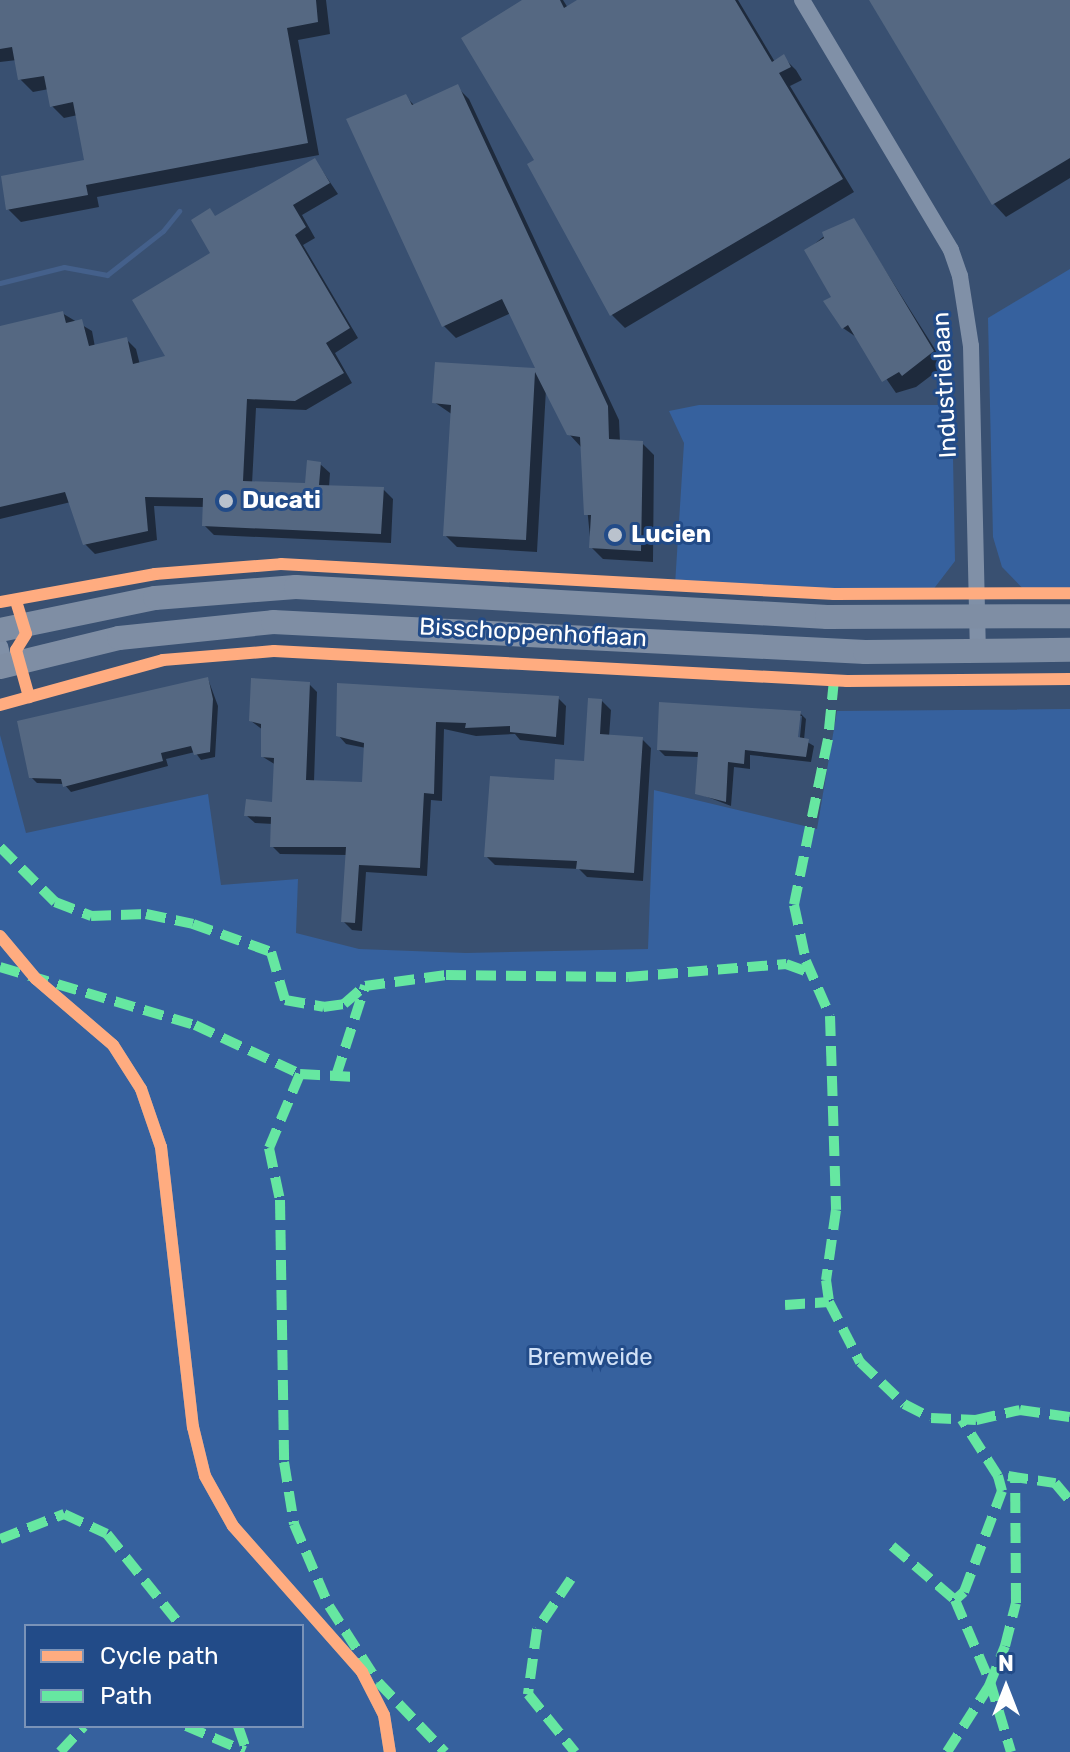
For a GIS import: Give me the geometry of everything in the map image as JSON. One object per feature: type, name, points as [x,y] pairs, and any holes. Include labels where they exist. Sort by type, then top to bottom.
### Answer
[{"type":"main road","name":"Bisschoppenhoflaan","points":[[0,630],[139,600],[296,587],[827,617],[1070,616]]},
{"type":"main road","name":"Bisschoppenhoflaan","points":[[2,660],[135,636],[273,622],[865,652],[1070,650]]},
{"type":"street","name":"Industrielaan","points":[[802,0],[951,250],[960,276],[971,346],[978,652]]},
{"type":"street","points":[[0,936],[36,979],[113,1045],[141,1089],[161,1147],[193,1427],[205,1476],[233,1526],[362,1672],[384,1715],[390,1752]]},
{"type":"green space","points":[[1070,269],[1070,593],[1028,594],[1002,567],[993,537],[988,318]]},
{"type":"green space","points":[[699,405],[952,405],[955,561],[929,595],[675,585],[684,443],[669,411]]},
{"type":"green space","name":"Bremweide","points":[[1070,709],[1070,1752],[0,1752],[0,735],[26,833],[208,794],[221,885],[298,879],[296,933],[359,949],[466,953],[648,949],[654,790],[817,829],[837,711]]},
{"type":"building","points":[[0,0],[316,0],[318,22],[287,28],[308,143],[86,185],[88,195],[6,210],[1,176],[84,160],[73,102],[50,107],[44,76],[18,80],[12,47],[0,49]]},
{"type":"building","points":[[522,0],[560,0],[564,8],[577,0],[735,0],[772,62],[784,54],[791,67],[779,73],[843,179],[610,316],[527,164],[534,160],[461,38]]},
{"type":"building","points":[[869,0],[1070,0],[1070,158],[992,205]]},
{"type":"building","points":[[458,84],[608,406],[609,439],[643,441],[641,551],[589,548],[591,515],[584,515],[580,437],[567,435],[535,372],[526,540],[443,536],[451,405],[432,403],[435,362],[535,368],[502,299],[442,327],[346,119],[406,94],[412,105]]},
{"type":"building","points":[[315,158],[330,183],[293,205],[306,227],[295,235],[350,328],[326,343],[344,373],[295,401],[247,399],[243,481],[305,483],[307,460],[321,462],[319,485],[384,487],[381,534],[202,526],[203,498],[145,497],[148,531],[83,545],[65,492],[0,507],[0,326],[63,311],[66,323],[82,319],[89,346],[127,337],[133,364],[165,356],[132,300],[210,253],[191,220],[210,208],[215,216]]},
{"type":"building","points":[[854,218],[934,351],[902,376],[899,372],[882,382],[848,325],[842,329],[823,301],[831,297],[804,250],[824,238],[822,232]]},
{"type":"building","points":[[208,677],[213,699],[210,752],[194,755],[191,746],[161,753],[163,761],[63,787],[61,779],[29,778],[17,721]]},
{"type":"building","points":[[251,678],[310,682],[306,780],[362,782],[364,743],[336,736],[337,683],[559,696],[556,737],[510,732],[510,726],[465,728],[466,723],[436,722],[434,794],[424,793],[420,868],[359,865],[355,923],[341,922],[346,847],[270,847],[271,817],[244,816],[246,799],[272,802],[274,758],[261,757],[261,724],[249,721]]},
{"type":"building","points":[[588,698],[602,699],[600,734],[643,737],[634,873],[576,869],[577,861],[484,857],[490,776],[554,780],[555,759],[584,761]]},
{"type":"building","points":[[659,702],[801,711],[798,737],[809,739],[806,757],[745,750],[744,764],[728,762],[726,802],[695,794],[698,752],[657,750]]},
{"type":"waterway","points":[[0,283],[64,267],[107,275],[163,231],[179,211]]},
{"type":"marked path","points":[[834,680],[828,739],[794,905],[806,961],[830,1016],[836,1210],[826,1280],[829,1302],[860,1362],[904,1404],[931,1418],[976,1420],[1020,1410],[1070,1417]]},
{"type":"marked path","points":[[0,847],[55,902],[91,916],[146,914],[193,924],[271,952],[285,1000],[323,1007],[344,1004],[365,986],[446,975],[628,977],[786,964],[811,973]]},
{"type":"marked path","points":[[0,967],[195,1025],[300,1074],[269,1148],[280,1200],[284,1462],[294,1524],[329,1606],[378,1682],[445,1752]]},
{"type":"marked path","points":[[336,1076],[365,986]]},
{"type":"marked path","points":[[300,1074],[355,1077]]},
{"type":"marked path","points":[[785,1305],[829,1302]]},
{"type":"marked path","points":[[892,1546],[955,1600],[964,1592],[1002,1491],[998,1476],[962,1420]]},
{"type":"marked path","points":[[947,1752],[989,1686],[1005,1646],[1016,1603],[1015,1475]]},
{"type":"marked path","points":[[1008,1476],[1055,1483],[1070,1501]]},
{"type":"marked path","points":[[0,1539],[64,1514],[107,1534],[179,1624]]},
{"type":"marked path","points":[[571,1579],[537,1629],[528,1694],[575,1752]]},
{"type":"marked path","points":[[955,1600],[990,1682],[1011,1752]]},
{"type":"marked path","points":[[60,1752],[82,1728]]},
{"type":"marked path","points":[[191,1728],[245,1751]]},
{"type":"marked path","points":[[239,1728],[247,1752]]},
{"type":"cycle path","points":[[0,602],[155,574],[281,564],[834,594],[1070,593]]},
{"type":"cycle path","points":[[16,601],[26,634],[16,650],[29,697]]},
{"type":"cycle path","points":[[0,705],[163,660],[274,651],[847,681],[1070,679]]},
{"type":"cycle path","points":[[0,936],[36,979],[113,1045],[141,1089],[161,1147],[193,1427],[205,1476],[233,1526],[362,1672],[384,1715],[390,1752]]},
{"type":"place","name":"Ducati","points":[[226,501]]},
{"type":"place","name":"Lucien","points":[[615,535]]}]
